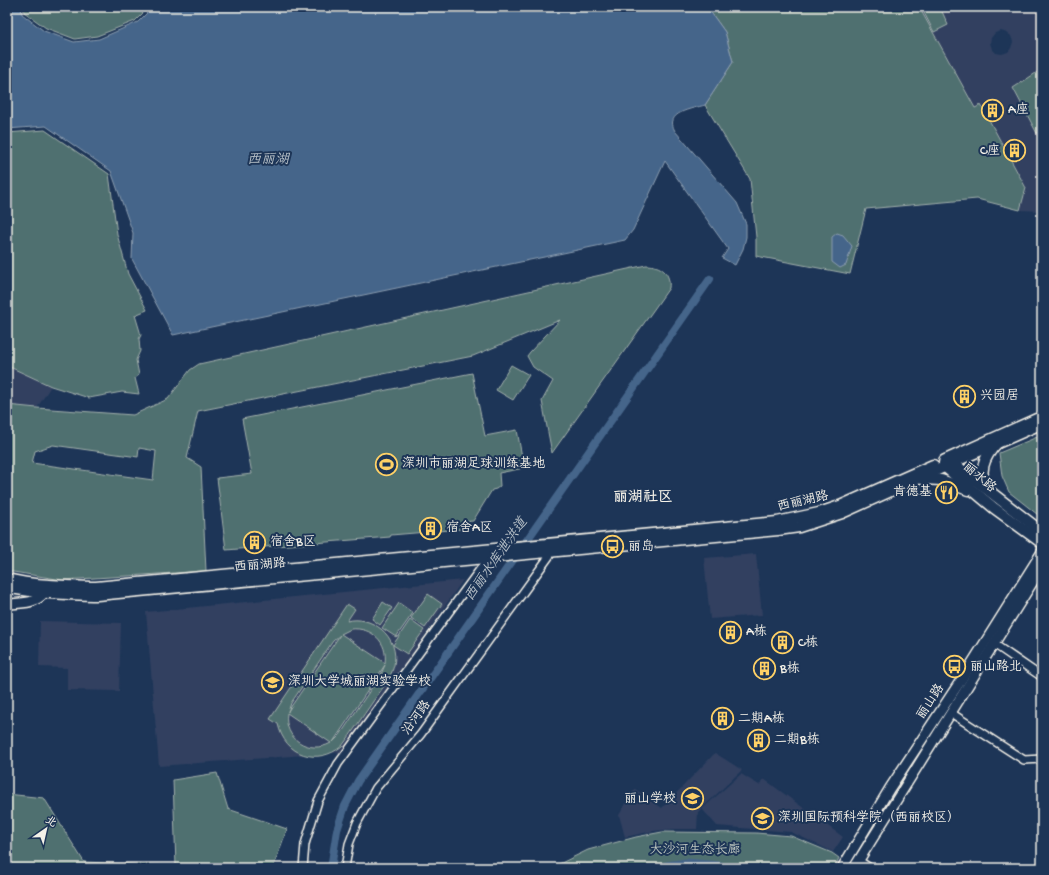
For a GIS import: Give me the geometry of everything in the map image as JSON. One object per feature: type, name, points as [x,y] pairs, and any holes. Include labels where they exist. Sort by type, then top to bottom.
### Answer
[{"type":"main road","points":[[918,479],[931,479],[951,483],[986,495],[982,470],[985,459],[996,444]]},
{"type":"main road","name":"西丽湖路","points":[[553,547],[799,527],[842,513],[918,479],[947,464]]},
{"type":"main road","name":"西丽湖路","points":[[553,547],[777,522],[797,518],[840,506],[947,464]]},
{"type":"main road","name":"丽水路","points":[[947,464],[1042,543]]},
{"type":"main road","name":"丽水路","points":[[986,495],[1042,532]]},
{"type":"main road","points":[[515,551],[553,547]]},
{"type":"main road","name":"西丽湖路","points":[[7,587],[44,593],[97,595],[489,557],[515,551]]},
{"type":"main road","name":"西丽湖路","points":[[7,579],[56,586],[96,587],[515,551]]},
{"type":"street","name":"西丽湖路","points":[[947,464],[1042,416]]},
{"type":"street","name":"西丽湖路","points":[[947,464],[1042,424]]},
{"type":"street","name":"沿河路","points":[[345,868],[349,844],[357,823],[376,788],[421,734],[553,547]]},
{"type":"street","name":"丽山路","points":[[842,868],[890,788],[967,671],[1042,552]]},
{"type":"street","points":[[303,868],[305,844],[318,801],[338,764],[489,557]]},
{"type":"street","name":"丽山路","points":[[856,864],[1042,567]]},
{"type":"street","points":[[7,604],[36,600],[44,593]]},
{"type":"street","points":[[994,644],[1042,676]]},
{"type":"street","points":[[951,713],[1024,760],[1042,759]]},
{"type":"street","points":[[856,864],[870,868]]},
{"type":"shaded area","points":[[919,7],[921,7],[934,32],[948,24],[940,7],[1042,7],[1042,69],[1013,89],[1042,143],[1042,211],[1020,210],[1026,188],[981,105],[975,108]],"holes":[[[1001,31],[1011,36],[1013,42],[1011,48],[1008,52],[1002,54],[996,53],[992,49],[990,43],[991,38],[995,33]]]},
{"type":"shaded area","points":[[7,368],[12,368],[51,386],[37,408],[7,405]]},
{"type":"shaded area","points":[[756,554],[762,615],[710,619],[704,558]]},
{"type":"shaded area","name":"深圳大学城丽湖实验学校","points":[[463,580],[344,752],[159,766],[146,612]]},
{"type":"shaded area","points":[[40,621],[121,623],[119,691],[67,690],[67,668],[39,667]]},
{"type":"shaded area","name":"丽山学校","points":[[715,753],[742,770],[698,812],[697,829],[654,831],[625,837],[619,815],[635,789],[662,808]]},
{"type":"shaded area","name":"深圳国际预科学院（西丽校区）","points":[[741,774],[759,785],[764,779],[843,837],[833,852],[791,832],[717,826],[702,809]]},
{"type":"green space","points":[[24,7],[149,7],[135,21],[97,36],[75,39],[46,28],[24,12]]},
{"type":"green space","points":[[707,7],[919,7],[975,108],[981,105],[1026,188],[1020,210],[977,199],[866,209],[850,274],[756,256],[756,237],[750,179],[705,105],[733,62],[725,32]]},
{"type":"green space","points":[[921,7],[940,7],[948,25],[934,32]]},
{"type":"green space","points":[[1042,69],[1042,143],[1013,88]]},
{"type":"green space","points":[[45,130],[109,174],[117,234],[128,274],[147,310],[135,315],[141,335],[139,339],[140,351],[136,360],[139,375],[135,378],[139,394],[122,392],[89,398],[51,386],[12,368],[7,368],[7,133]]},
{"type":"green space","points":[[646,265],[656,266],[664,271],[667,274],[669,283],[669,288],[552,453],[542,401],[553,381],[533,367],[527,356],[560,320],[473,356],[198,411],[187,458],[201,467],[206,571],[63,580],[7,571],[7,405],[133,415],[168,399],[190,370],[199,364]],"holes":[[[53,445],[138,457],[139,448],[156,451],[153,480],[32,463],[35,451]]]},
{"type":"green space","points":[[511,365],[529,375],[513,400],[496,390]]},
{"type":"green space","name":"深圳市丽湖足球训练基地","points":[[472,373],[485,436],[517,430],[524,468],[499,473],[500,486],[492,490],[473,521],[462,522],[462,529],[391,535],[390,537],[226,550],[217,478],[252,474],[242,419]]},
{"type":"green space","points":[[1042,435],[1042,518],[1009,492],[1002,476],[999,453]]},
{"type":"green space","points":[[428,594],[442,604],[425,628],[411,618]]},
{"type":"green space","points":[[383,602],[392,608],[380,625],[372,619]]},
{"type":"green space","points":[[399,603],[413,613],[396,637],[382,628]]},
{"type":"green space","points":[[347,604],[355,609],[347,621],[360,620],[369,622],[381,629],[391,641],[395,655],[393,670],[385,685],[342,746],[333,752],[323,756],[313,756],[295,750],[288,744],[282,735],[278,724],[270,719]],"holes":[[[351,629],[359,629],[372,633],[381,642],[384,649],[385,663],[341,634]],[[340,635],[289,710],[291,703],[333,641]],[[385,665],[381,674],[340,735],[333,742]],[[287,713],[331,743],[323,746],[306,746],[293,737],[289,730]]]},
{"type":"green space","points":[[410,620],[424,630],[407,654],[393,645]]},
{"type":"green space","points":[[217,773],[228,809],[287,829],[273,868],[7,868],[7,794],[44,798],[84,862],[176,866],[173,780]]},
{"type":"green space","name":"大沙河生态长廊","points":[[662,832],[756,833],[791,836],[832,853],[839,858],[834,868],[551,868],[588,850],[636,837]]},
{"type":"water","name":"西丽湖","points":[[7,7],[21,7],[22,14],[44,31],[74,42],[99,39],[138,22],[153,7],[707,7],[725,32],[733,62],[705,105],[681,112],[676,115],[673,119],[673,125],[675,131],[737,203],[746,224],[746,237],[743,249],[735,265],[722,258],[728,249],[665,161],[633,230],[625,240],[173,335],[132,259],[133,233],[111,171],[46,126],[7,129]]},
{"type":"water","points":[[837,233],[843,235],[852,246],[846,265],[840,268],[832,262],[832,237]]},
{"type":"waterway","name":"西丽水库泄洪道","points":[[331,868],[337,830],[345,806],[358,781],[710,279]]},
{"type":"waterway","points":[[667,868],[686,865],[720,868]]},
{"type":"place","name":"A座","points":[[993,110]]},
{"type":"place","name":"C座","points":[[1015,151]]},
{"type":"place","name":"兴园居","points":[[964,396]]},
{"type":"place","name":"深圳市丽湖足球训练基地","points":[[386,464]]},
{"type":"place","name":"肯德基","points":[[947,492]]},
{"type":"place","name":"宿舍A区","points":[[431,528]]},
{"type":"place","name":"宿舍B区","points":[[255,542]]},
{"type":"place","name":"丽岛","points":[[612,547]]},
{"type":"place","name":"A栋","points":[[731,632]]},
{"type":"place","name":"C栋","points":[[783,643]]},
{"type":"place","name":"丽山路北","points":[[955,667]]},
{"type":"place","name":"B栋","points":[[765,669]]},
{"type":"place","name":"深圳大学城丽湖实验学校","points":[[272,682]]},
{"type":"place","name":"二期A栋","points":[[723,719]]},
{"type":"place","name":"二期B栋","points":[[758,740]]},
{"type":"place","name":"丽山学校","points":[[692,799]]},
{"type":"place","name":"深圳国际预科学院（西丽校区）","points":[[763,818]]},
{"type":"district","name":"丽湖社区","points":[[643,498]]}]
